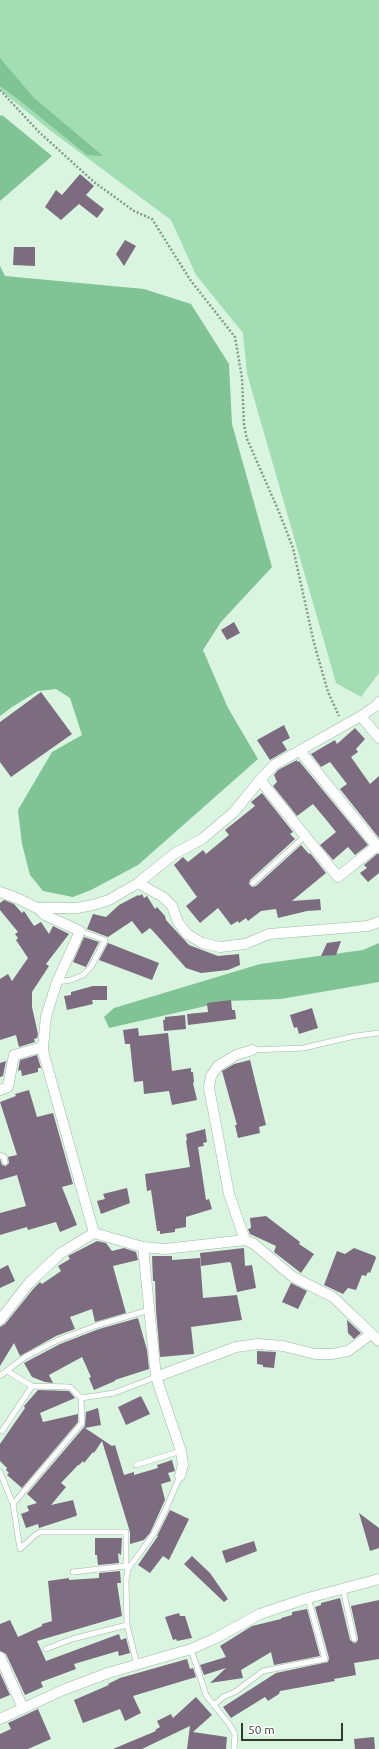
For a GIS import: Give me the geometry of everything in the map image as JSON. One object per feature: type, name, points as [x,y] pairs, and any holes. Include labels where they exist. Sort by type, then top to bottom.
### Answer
[{"type":"street","points":[[37,908],[77,908],[110,900],[138,883],[174,854],[202,839],[234,812],[274,765],[344,727],[377,706],[379,702]]},
{"type":"street","points":[[361,716],[379,738]]},
{"type":"street","points":[[260,780],[338,877],[378,847],[300,751]]},
{"type":"street","points":[[138,883],[163,897],[172,906],[178,922],[187,934],[202,943],[220,947],[245,944],[269,934],[368,926],[379,922]]},
{"type":"street","points":[[0,892],[20,899],[37,908],[45,915],[80,931],[57,982],[46,1016],[44,1055],[94,1233]]},
{"type":"street","points":[[0,1090],[8,1087],[14,1055],[44,1047]]},
{"type":"street","points":[[245,1240],[229,1194],[209,1088],[211,1076],[218,1066],[236,1055],[252,1050]]},
{"type":"street","points":[[0,1320],[29,1283],[61,1253],[94,1233],[143,1247],[171,1249],[226,1241],[245,1240],[254,1244],[293,1277],[333,1297],[379,1341]]},
{"type":"street","points":[[143,1247],[156,1377],[181,1451],[183,1465],[180,1476]]},
{"type":"street","points":[[156,1377],[236,1347],[258,1344],[283,1346],[315,1354],[332,1354],[348,1351],[371,1334]]},
{"type":"street","points":[[0,1718],[83,1683],[190,1649],[214,1639],[260,1614],[308,1598],[379,1579]]},
{"type":"street","points":[[0,1657],[23,1708]]},
{"type":"lane","points":[[253,883],[305,836]]},
{"type":"lane","points":[[57,982],[71,980],[83,975],[91,967],[105,940],[80,931]]},
{"type":"lane","points":[[252,1050],[303,1048],[355,1036],[379,1033]]},
{"type":"lane","points":[[0,1155],[4,1157],[5,1162]]},
{"type":"lane","points":[[0,1376],[25,1357],[58,1340],[98,1325],[149,1310]]},
{"type":"lane","points":[[7,1371],[32,1386],[70,1387],[81,1398],[82,1423],[12,1504]]},
{"type":"lane","points":[[81,1398],[114,1393],[156,1377]]},
{"type":"lane","points":[[2,1430],[32,1386]]},
{"type":"lane","points":[[136,1465],[181,1451]]},
{"type":"lane","points":[[0,1472],[12,1504],[20,1549],[40,1532],[126,1532],[126,1625],[137,1665]]},
{"type":"lane","points":[[73,1572],[127,1568],[153,1535],[180,1476]]},
{"type":"lane","points":[[343,1589],[354,1639]]},
{"type":"lane","points":[[214,1705],[223,1697],[235,1692],[264,1671],[325,1659],[308,1598]]},
{"type":"lane","points":[[46,1649],[72,1639],[126,1625]]},
{"type":"lane","points":[[190,1649],[206,1695],[235,1734],[234,1749]]},
{"type":"path","points":[[0,90],[39,132],[94,182],[134,211],[152,219],[191,281],[235,337],[242,378],[244,425],[248,439],[279,512],[292,548],[314,643],[328,692],[344,727]]},
{"type":"green space","points":[[0,0],[379,0],[379,673],[361,697],[336,683],[247,374],[243,333],[196,275],[171,220],[51,131],[0,90]]},
{"type":"green space","points":[[0,58],[34,98],[103,156],[87,155],[0,86]]},
{"type":"green space","points":[[2,115],[52,156],[0,201],[0,116]]},
{"type":"green space","points":[[0,266],[5,276],[144,289],[191,304],[229,364],[232,424],[272,567],[221,622],[203,650],[228,708],[258,759],[138,865],[91,890],[73,897],[43,891],[30,875],[22,844],[18,810],[52,752],[82,735],[70,698],[56,689],[38,691],[0,716]]},
{"type":"green space","points":[[379,943],[379,982],[281,999],[228,1001],[109,1028],[104,1017],[114,1008],[260,964],[363,950]]},
{"type":"building","points":[[80,174],[94,186],[86,195],[104,209],[97,218],[79,204],[61,220],[45,207],[56,190],[62,195]]},
{"type":"building","points":[[125,240],[136,246],[124,266],[116,254]]},
{"type":"building","points":[[14,247],[35,247],[35,266],[13,265]]},
{"type":"building","points":[[234,622],[240,633],[227,640],[221,630]]},
{"type":"building","points":[[41,692],[72,734],[11,777],[0,762],[0,722]]},
{"type":"building","points":[[284,725],[290,738],[282,742],[287,750],[270,760],[257,740]]},
{"type":"building","points":[[355,728],[365,739],[356,749],[358,752],[351,757],[370,784],[379,776],[379,838],[340,789],[347,784],[330,762],[321,767],[311,754],[335,740],[337,744]]},
{"type":"building","points":[[297,760],[297,762],[299,761],[368,845],[355,855],[348,847],[333,860],[320,845],[336,832],[328,822],[313,804],[297,816],[273,786],[277,782],[274,775],[278,770]]},
{"type":"building","points":[[262,793],[293,832],[290,834],[295,839],[250,880],[249,884],[252,887],[256,886],[301,845],[309,854],[310,853],[326,873],[292,901],[320,899],[321,910],[307,911],[278,918],[276,909],[261,911],[248,921],[246,918],[239,923],[238,921],[231,925],[218,908],[200,923],[186,906],[197,897],[174,865],[183,857],[188,862],[203,850],[206,854],[229,835],[225,830],[255,806],[251,802]]},
{"type":"building","points":[[379,854],[379,873],[368,882],[360,873],[367,868],[364,865]]},
{"type":"building","points":[[142,894],[144,898],[147,896],[155,909],[157,907],[165,916],[166,920],[189,945],[218,956],[239,954],[240,965],[228,970],[201,973],[186,968],[150,928],[142,934],[132,921],[108,937],[87,929],[93,914],[106,917],[119,905]]},
{"type":"building","points":[[4,900],[14,904],[22,913],[24,911],[34,926],[41,922],[49,934],[53,926],[69,934],[46,964],[49,966],[32,992],[32,1007],[38,1034],[37,1038],[34,1039],[35,1042],[19,1047],[16,1035],[0,1040],[0,979],[8,974],[12,981],[28,958],[16,940],[18,938],[15,934],[18,932],[0,910],[0,903]]},
{"type":"building","points":[[84,937],[99,942],[86,967],[73,962]]},
{"type":"building","points":[[341,941],[336,955],[321,956],[327,943]]},
{"type":"building","points":[[108,943],[159,963],[152,980],[99,960]]},
{"type":"building","points":[[93,986],[107,986],[107,1000],[92,1000],[93,1004],[67,1010],[64,996],[71,995],[71,992]]},
{"type":"building","points":[[231,1000],[232,1010],[235,1010],[236,1019],[188,1025],[187,1014],[208,1012],[207,1003]]},
{"type":"building","points":[[312,1008],[318,1028],[299,1034],[297,1027],[294,1028],[290,1015]]},
{"type":"building","points":[[185,1015],[186,1029],[164,1031],[163,1020],[165,1020],[165,1017]]},
{"type":"building","points":[[138,1028],[139,1036],[168,1033],[172,1071],[191,1068],[191,1072],[193,1072],[193,1083],[197,1100],[172,1105],[169,1091],[144,1094],[143,1081],[134,1082],[130,1044],[125,1044],[123,1030]]},
{"type":"building","points":[[37,1055],[41,1068],[38,1068],[38,1072],[22,1076],[21,1070],[18,1071],[20,1060]]},
{"type":"building","points":[[250,1060],[266,1125],[259,1127],[260,1133],[238,1138],[235,1125],[237,1125],[222,1071],[234,1064]]},
{"type":"building","points":[[6,1061],[3,1076],[0,1077],[0,1063]]},
{"type":"building","points":[[29,1090],[37,1117],[53,1113],[73,1184],[62,1187],[77,1225],[60,1232],[56,1222],[28,1230],[27,1227],[0,1235],[0,1213],[26,1206],[17,1175],[0,1180],[0,1159],[2,1165],[6,1166],[9,1163],[8,1157],[17,1155],[0,1102],[16,1096],[15,1094]]},
{"type":"building","points":[[205,1129],[207,1142],[203,1143],[204,1146],[198,1147],[206,1200],[209,1199],[212,1209],[186,1217],[186,1227],[175,1229],[175,1232],[160,1234],[160,1231],[157,1231],[151,1190],[147,1191],[145,1174],[190,1167],[186,1134]]},
{"type":"building","points":[[127,1188],[130,1203],[101,1214],[97,1201],[105,1199],[103,1194]]},
{"type":"building","points":[[266,1216],[300,1242],[299,1244],[314,1254],[301,1273],[274,1252],[276,1246],[250,1234],[248,1229],[251,1228],[250,1218]]},
{"type":"building","points":[[97,1241],[106,1243],[112,1251],[124,1248],[136,1252],[138,1260],[113,1266],[126,1313],[95,1322],[92,1309],[70,1317],[75,1329],[56,1336],[20,1356],[14,1343],[0,1366],[0,1327],[5,1324],[40,1282],[42,1284],[61,1271],[58,1266],[70,1259],[68,1256]]},
{"type":"building","points":[[244,1248],[245,1266],[252,1265],[256,1288],[237,1292],[231,1263],[229,1262],[201,1266],[200,1253]]},
{"type":"building","points":[[354,1248],[375,1256],[376,1258],[370,1273],[368,1272],[366,1276],[362,1275],[356,1290],[348,1288],[343,1294],[324,1285],[337,1251],[345,1254]]},
{"type":"building","points":[[152,1256],[172,1256],[172,1260],[200,1258],[203,1298],[237,1295],[242,1320],[191,1327],[194,1354],[160,1357]]},
{"type":"building","points":[[8,1265],[15,1281],[0,1288],[0,1269]]},
{"type":"building","points":[[291,1283],[307,1291],[298,1309],[282,1302]]},
{"type":"building","points":[[138,1318],[147,1350],[149,1369],[115,1380],[94,1390],[89,1378],[91,1377],[82,1357],[49,1375],[53,1383],[45,1382],[32,1377],[24,1363],[60,1344],[99,1329]]},
{"type":"building","points":[[347,1320],[361,1333],[354,1339],[348,1333]]},
{"type":"building","points":[[257,1351],[276,1352],[274,1368],[263,1367],[263,1365],[257,1364]]},
{"type":"building","points":[[38,1390],[69,1391],[75,1398],[40,1413],[43,1422],[78,1414],[78,1422],[22,1488],[7,1475],[9,1473],[6,1470],[7,1468],[0,1461],[0,1444],[25,1408],[24,1406]]},
{"type":"building","points":[[141,1396],[150,1414],[126,1425],[118,1407]]},
{"type":"building","points":[[98,1408],[101,1425],[85,1428],[112,1446],[115,1445],[124,1475],[134,1472],[134,1475],[158,1468],[157,1465],[172,1460],[175,1471],[168,1473],[171,1481],[161,1484],[165,1500],[150,1533],[144,1540],[130,1544],[130,1532],[102,1441],[94,1453],[93,1452],[84,1463],[83,1461],[78,1465],[61,1483],[66,1487],[51,1505],[73,1500],[77,1515],[39,1528],[38,1524],[26,1528],[21,1514],[29,1511],[27,1506],[37,1503],[27,1494],[85,1426],[86,1412]]},
{"type":"building","points":[[170,1510],[189,1519],[169,1560],[163,1556],[150,1573],[138,1565],[158,1536]]},
{"type":"building","points":[[359,1513],[379,1528],[379,1548],[370,1551]]},
{"type":"building","points":[[95,1538],[122,1538],[121,1555],[118,1553],[119,1563],[98,1565],[97,1555],[95,1555]]},
{"type":"building","points":[[254,1541],[257,1551],[226,1563],[222,1551]]},
{"type":"building","points":[[192,1556],[210,1573],[228,1599],[224,1602],[184,1564]]},
{"type":"building","points":[[120,1571],[121,1583],[117,1583],[122,1616],[37,1641],[46,1661],[119,1634],[121,1640],[126,1638],[130,1653],[119,1656],[118,1651],[74,1664],[76,1669],[41,1682],[43,1687],[25,1695],[6,1654],[0,1651],[0,1624],[10,1620],[18,1637],[42,1626],[42,1624],[52,1621],[48,1581],[69,1578],[69,1580],[99,1578],[99,1573]]},
{"type":"building","points":[[340,1598],[350,1640],[354,1643],[357,1642],[358,1638],[351,1606],[379,1600],[379,1659],[354,1663],[356,1675],[334,1679],[335,1681],[280,1691],[279,1694],[268,1701],[265,1697],[231,1718],[223,1707],[276,1673],[328,1662],[329,1658],[315,1607],[321,1605],[321,1603]]},
{"type":"building","points":[[307,1609],[320,1656],[274,1665],[271,1652],[241,1670],[243,1678],[210,1683],[226,1668],[204,1675],[200,1665],[226,1657],[220,1646],[252,1626],[281,1619],[292,1615],[292,1612]]},
{"type":"building","points":[[179,1613],[180,1616],[185,1616],[192,1638],[177,1641],[176,1639],[173,1640],[165,1617]]},
{"type":"building","points":[[187,1659],[190,1669],[193,1668],[196,1677],[133,1696],[141,1713],[125,1721],[120,1709],[83,1723],[74,1700],[109,1685],[108,1684],[120,1678]]},
{"type":"building","points":[[0,1673],[10,1695],[0,1699]]},
{"type":"building","points":[[196,1697],[212,1715],[193,1732],[227,1737],[226,1749],[187,1749],[190,1726],[142,1749],[113,1749],[156,1731],[155,1730],[160,1727],[157,1721],[171,1714],[173,1718]]},
{"type":"building","points":[[38,1709],[51,1739],[28,1749],[0,1749],[0,1734],[11,1729],[8,1723]]},
{"type":"building","points":[[374,1737],[375,1749],[355,1749],[354,1739]]}]
